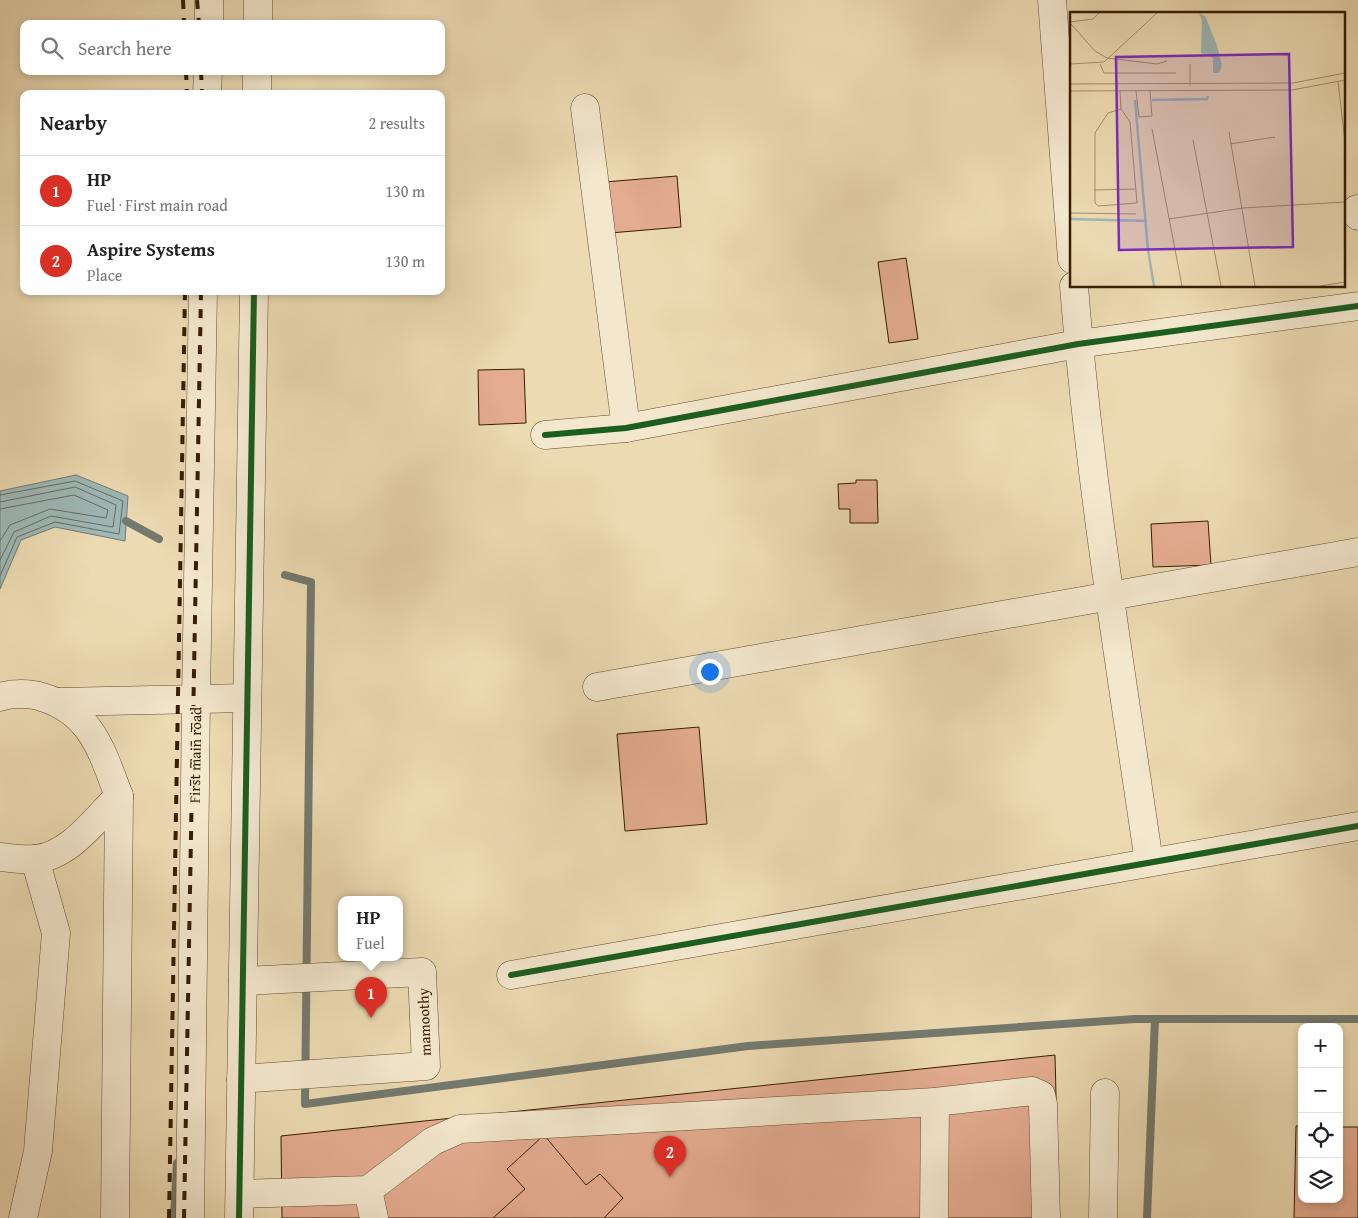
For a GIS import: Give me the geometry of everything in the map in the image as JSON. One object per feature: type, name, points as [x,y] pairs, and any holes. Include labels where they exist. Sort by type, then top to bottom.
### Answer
[{"type":"street","points":[[209,0],[209,20]]},
{"type":"street","points":[[258,0],[258,20]]},
{"type":"street","points":[[1052,0],[1070,233]]},
{"type":"street","points":[[207,90],[208,75]]},
{"type":"street","points":[[257,75],[257,90]]},
{"type":"street","points":[[585,108],[626,428]]},
{"type":"street","points":[[1358,209],[1358,216]]},
{"type":"street","points":[[1074,288],[1078,344],[1110,596],[1149,862]]},
{"type":"street","name":"First main road","points":[[190,1218],[196,698],[204,295]]},
{"type":"street","points":[[254,295],[239,1206],[368,1190],[433,1141],[460,1129],[936,1102],[1032,1091],[1041,1095],[1043,1104],[1046,1218]]},
{"type":"street","points":[[545,435],[626,428],[1078,344],[1358,306]]},
{"type":"street","points":[[598,687],[1358,552]]},
{"type":"street","points":[[0,697],[32,694],[59,702],[247,698]]},
{"type":"street","points":[[59,702],[82,718],[97,741],[120,796],[115,1218]]},
{"type":"street","points":[[0,857],[35,859],[52,855],[76,841],[93,820],[120,796]]},
{"type":"street","points":[[511,975],[1358,826]]},
{"type":"street","points":[[23,1218],[38,1151],[56,933],[35,859]]},
{"type":"street","name":"mamoothy","points":[[241,1080],[426,1066],[422,972],[243,981]]},
{"type":"street","points":[[1103,1218],[1106,1093]]},
{"type":"street","points":[[934,1218],[936,1102]]},
{"type":"street","points":[[368,1190],[374,1218]]},
{"type":"water","points":[[76,475],[128,496],[125,541],[55,527],[21,540],[0,589],[0,491]]},
{"type":"building","points":[[677,176],[681,227],[610,233],[605,182]]},
{"type":"building","points":[[906,258],[918,339],[889,343],[878,262]]},
{"type":"building","points":[[524,369],[526,423],[479,425],[478,370]]},
{"type":"building","points":[[856,480],[877,480],[878,523],[850,523],[850,509],[839,509],[838,484],[856,483]]},
{"type":"building","points":[[1208,521],[1211,565],[1153,567],[1151,524]]},
{"type":"building","points":[[699,727],[707,824],[625,831],[617,734]]},
{"type":"building","points":[[1055,1055],[1059,1218],[282,1218],[281,1136]]},
{"type":"building","points":[[1296,1126],[1298,1126],[1298,1203],[1343,1203],[1343,1127],[1358,1127],[1358,1218],[1294,1218]]},
{"type":"building","points":[[544,1135],[586,1185],[600,1174],[623,1198],[604,1218],[493,1218],[525,1189],[507,1169]]},
{"type":"waterway","points":[[126,521],[159,539]]},
{"type":"waterway","points":[[285,575],[311,582],[305,1104],[748,1046],[1135,1019],[1358,1019]]},
{"type":"waterway","points":[[1147,1218],[1155,1019]]},
{"type":"waterway","points":[[174,1218],[177,1163]]},
{"type":"railway","points":[[183,0],[184,20]]},
{"type":"railway","points":[[197,0],[199,20]]},
{"type":"railway","points":[[186,75],[187,90]]},
{"type":"railway","points":[[201,75],[202,90]]},
{"type":"railway","points":[[169,1218],[185,295]]},
{"type":"railway","points":[[184,1218],[201,295]]},
{"type":"cycle path","points":[[239,1218],[254,295]]},
{"type":"cycle path","points":[[545,435],[626,428],[1078,344],[1358,306]]},
{"type":"cycle path","points":[[511,975],[1358,826]]},
{"type":"place","name":"HP","points":[[371,1018]]},
{"type":"place","name":"Aspire Systems","points":[[670,1177]]}]
